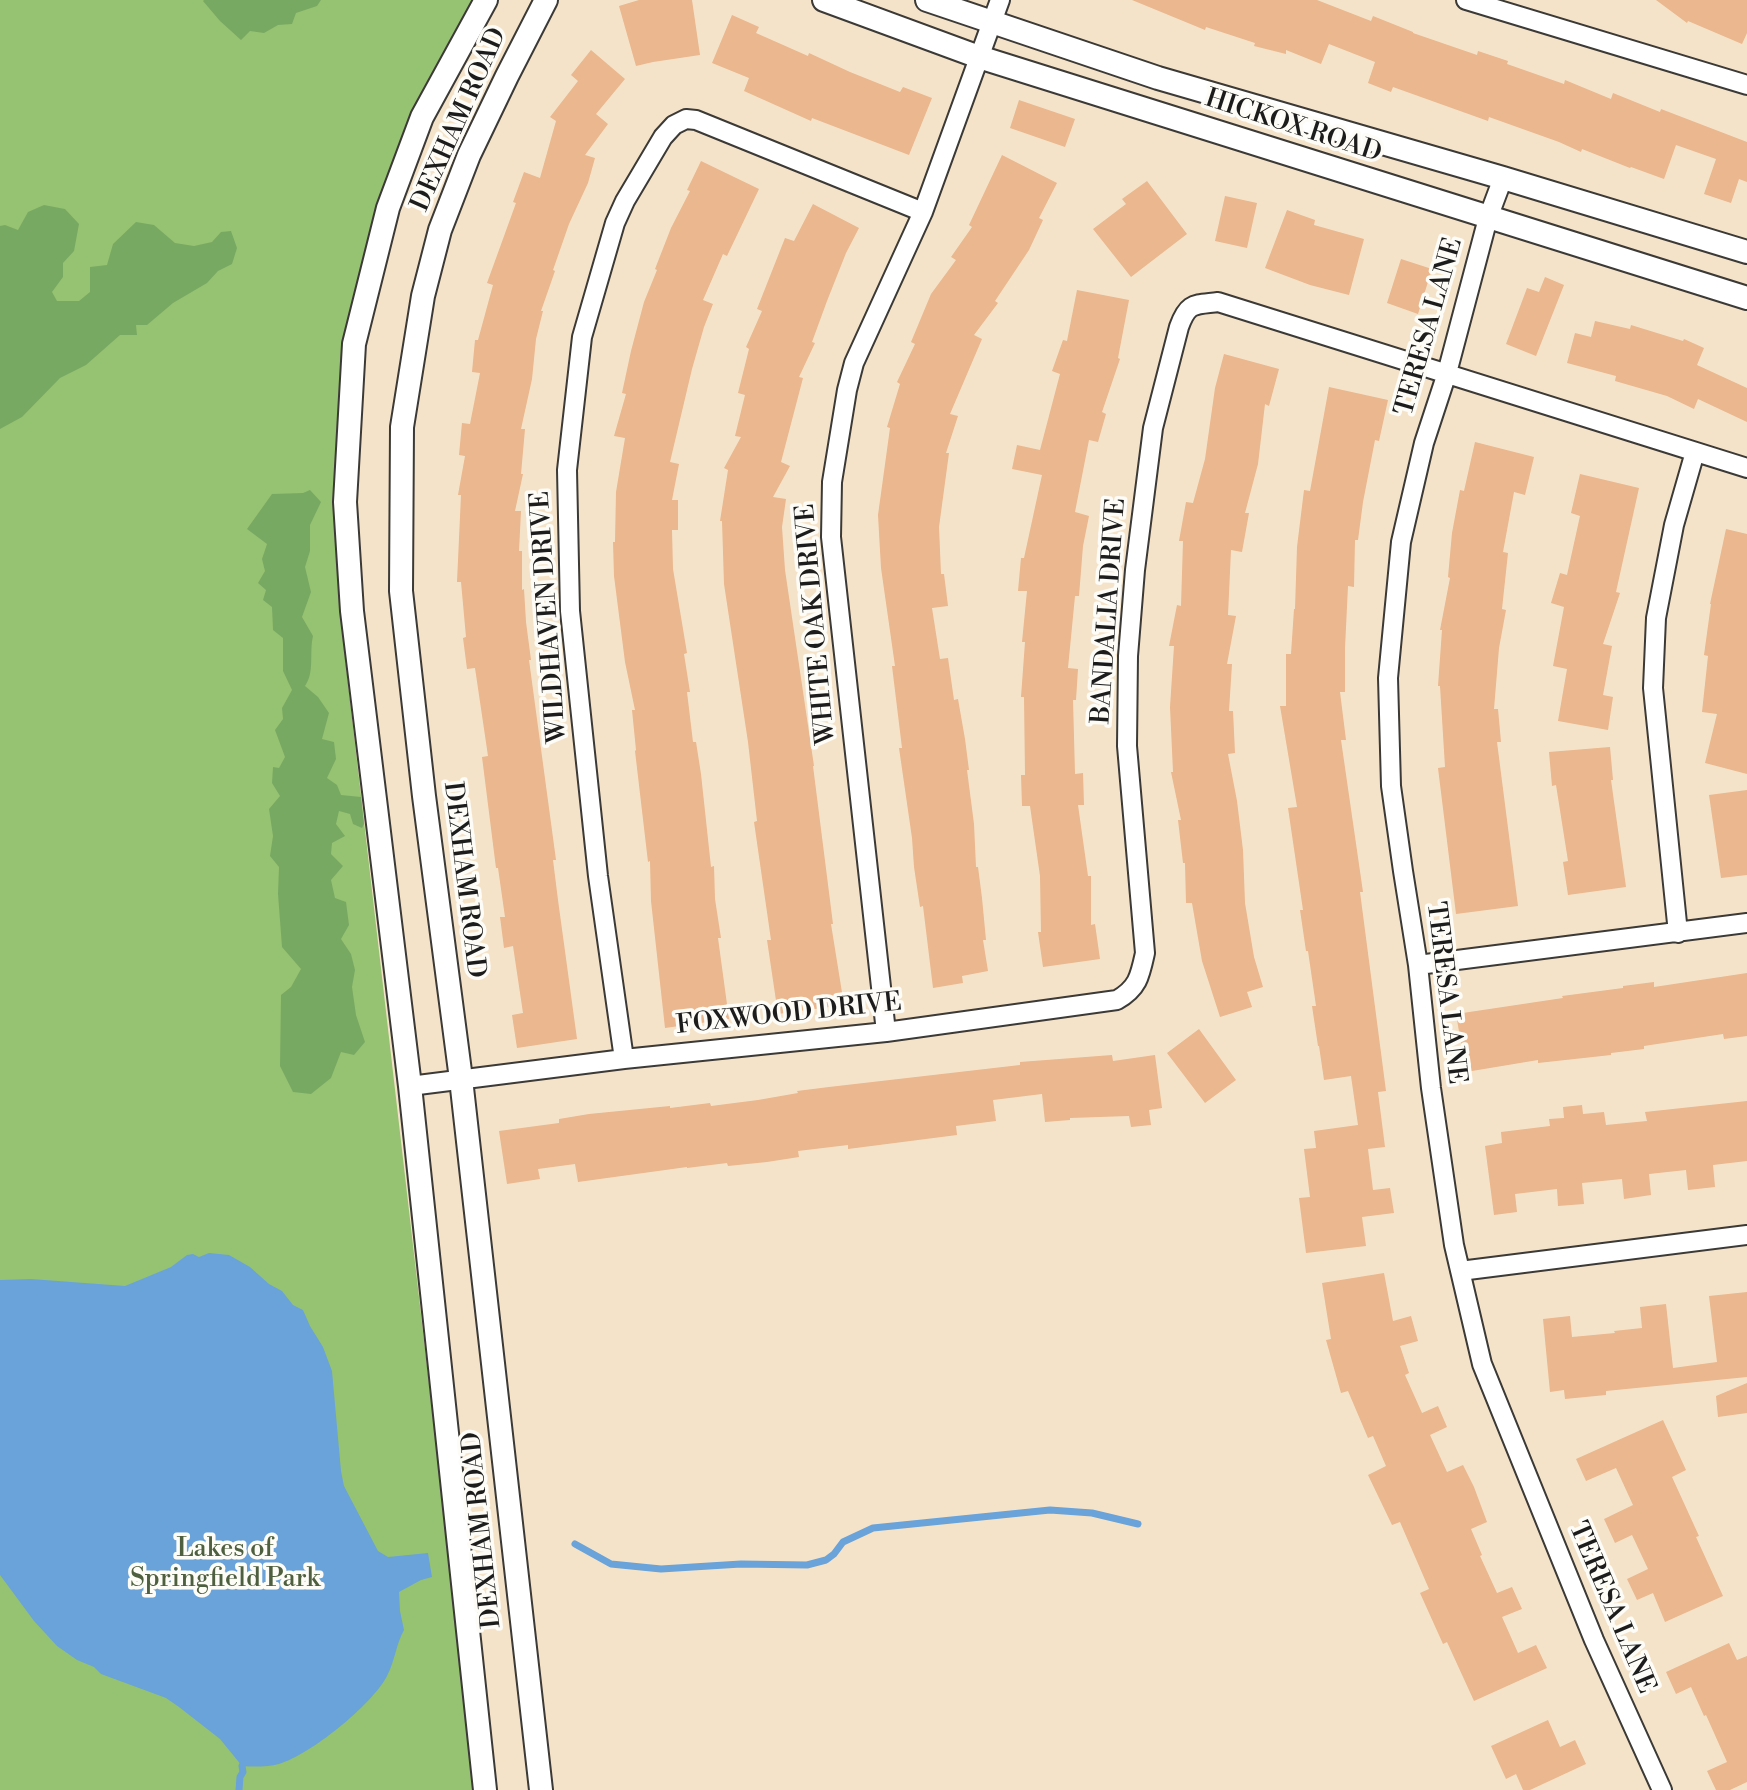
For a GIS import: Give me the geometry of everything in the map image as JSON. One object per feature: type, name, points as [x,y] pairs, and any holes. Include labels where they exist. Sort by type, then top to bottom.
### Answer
[{"type":"street","name":"DEXHAM ROAD","points":[[485,1790],[410,1086],[352,611],[345,502],[354,344],[388,208],[422,117],[486,0]]},
{"type":"street","name":"DEXHAM ROAD","points":[[541,1790],[461,1079],[401,591],[402,427],[423,296],[440,230],[469,155],[546,0]]},
{"type":"street","name":"HICKOX ROAD","points":[[824,0],[979,57],[1747,298]]},
{"type":"street","name":"HICKOX ROAD","points":[[927,0],[1158,78],[1747,252]]},
{"type":"street","name":"WHITE OAK DRIVE","points":[[886,1032],[831,537],[832,482],[854,363],[923,212],[1000,0]]},
{"type":"street","points":[[1466,0],[1494,4],[1747,85]]},
{"type":"street","name":"WILDHAVEN DRIVE","points":[[624,1059],[598,876],[570,611],[567,470],[582,337],[615,223],[663,137],[674,125],[686,119],[696,120],[923,212]]},
{"type":"street","name":"TERESA LANE","points":[[1503,178],[1488,218],[1447,373],[1424,443],[1401,542],[1388,678],[1391,786],[1418,965],[1431,1088],[1454,1245],[1482,1364],[1594,1640],[1662,1790]]},
{"type":"street","name":"BANDALIA DRIVE","points":[[1145,953],[1127,746],[1128,656],[1135,570],[1153,428],[1185,311],[1194,305],[1218,302],[1447,373]]},
{"type":"street","points":[[1447,373],[1747,468]]},
{"type":"street","points":[[1678,933],[1653,688],[1656,618],[1674,525],[1695,452]]},
{"type":"street","points":[[1418,965],[1747,923]]},
{"type":"street","name":"FOXWOOD DRIVE","points":[[410,1086],[624,1059],[886,1032],[1117,1000],[1139,980],[1145,953]]},
{"type":"street","points":[[1460,1271],[1747,1235]]},
{"type":"green space","name":"Lakes of Springfield Park","points":[[0,0],[472,0],[416,112],[353,313],[339,420],[336,555],[345,657],[476,1790],[0,1790]]},
{"type":"green space","points":[[204,0],[321,0],[317,6],[296,13],[292,24],[278,25],[264,33],[250,31],[241,40],[220,21]]},
{"type":"green space","points":[[44,205],[65,209],[79,224],[74,251],[63,263],[63,277],[52,292],[57,301],[79,301],[90,292],[90,267],[107,265],[113,244],[136,222],[154,225],[175,243],[194,246],[212,242],[221,232],[231,231],[237,248],[232,264],[173,303],[147,325],[136,325],[137,335],[120,335],[86,365],[60,378],[22,417],[0,429],[0,226],[18,230],[28,212]]},
{"type":"green space","points":[[310,490],[321,502],[310,525],[310,551],[305,567],[311,592],[302,617],[313,636],[310,675],[305,686],[318,697],[329,713],[322,739],[334,742],[336,759],[327,778],[337,785],[341,795],[361,797],[362,828],[353,824],[350,814],[339,811],[336,824],[345,836],[332,843],[331,854],[343,866],[331,880],[335,898],[346,902],[349,925],[341,939],[351,954],[355,970],[352,987],[356,1015],[365,1042],[354,1055],[341,1052],[331,1078],[311,1094],[293,1092],[280,1066],[281,995],[291,987],[301,969],[282,947],[279,867],[270,856],[273,836],[269,809],[280,796],[272,783],[273,767],[279,768],[285,757],[275,730],[283,719],[282,708],[292,690],[283,671],[283,638],[273,630],[272,607],[263,600],[266,590],[258,583],[265,571],[262,559],[267,544],[247,529],[272,494]]},
{"type":"water","points":[[209,1253],[229,1255],[250,1267],[282,1291],[293,1305],[303,1310],[332,1371],[344,1486],[378,1551],[388,1557],[428,1553],[432,1577],[399,1592],[404,1630],[390,1670],[368,1701],[339,1728],[307,1751],[270,1766],[242,1766],[220,1739],[166,1698],[101,1674],[57,1646],[0,1575],[0,1280],[31,1279],[125,1286],[171,1267],[187,1255],[199,1257]]},
{"type":"building","points":[[639,0],[692,0],[700,55],[636,66],[619,6]]},
{"type":"building","points":[[1132,0],[1317,0],[1371,21],[1373,16],[1477,55],[1478,51],[1508,61],[1507,64],[1564,84],[1565,80],[1611,99],[1613,93],[1660,112],[1661,109],[1747,142],[1747,182],[1739,179],[1731,203],[1704,194],[1716,159],[1676,145],[1664,179],[1489,117],[1488,121],[1393,87],[1391,92],[1368,83],[1375,62],[1329,44],[1321,64],[1286,50],[1286,54],[1254,46],[1255,43],[1206,27],[1205,30]]},
{"type":"building","points":[[1656,0],[1747,0],[1747,33],[1742,44],[1687,23]]},
{"type":"building","points":[[732,15],[759,27],[756,33],[808,56],[809,53],[900,92],[903,87],[932,98],[909,155],[812,118],[811,121],[744,91],[749,78],[712,63]]},
{"type":"building","points":[[591,50],[625,79],[596,114],[608,124],[585,155],[595,158],[588,183],[569,224],[541,311],[532,379],[521,429],[525,429],[523,474],[515,511],[521,511],[519,551],[522,551],[522,590],[529,660],[577,1039],[517,1048],[512,1015],[523,1013],[513,946],[504,948],[500,917],[505,917],[482,757],[488,756],[475,668],[467,669],[461,582],[457,582],[461,495],[458,495],[465,456],[459,455],[462,423],[470,424],[480,373],[472,372],[475,340],[478,340],[493,285],[487,283],[516,203],[513,202],[524,172],[540,178],[556,121],[550,117],[578,81],[571,75]]},
{"type":"building","points":[[1019,100],[1075,119],[1065,147],[1010,128]]},
{"type":"building","points":[[1002,155],[1057,183],[1039,218],[1043,220],[1029,250],[995,301],[998,303],[974,335],[982,339],[950,414],[958,416],[946,453],[949,453],[939,527],[941,574],[944,574],[948,606],[932,608],[940,659],[948,658],[954,700],[958,699],[965,739],[988,971],[962,976],[963,983],[933,988],[899,748],[902,748],[892,666],[895,666],[881,568],[878,515],[890,428],[887,427],[900,384],[897,382],[915,344],[911,342],[931,294],[956,260],[951,257],[972,227],[969,225]]},
{"type":"building","points":[[701,161],[759,189],[727,256],[723,254],[703,300],[713,304],[692,369],[670,462],[679,464],[672,500],[678,500],[678,530],[672,530],[673,569],[687,653],[684,654],[693,742],[696,742],[701,774],[711,867],[714,866],[721,938],[718,938],[729,1019],[665,1028],[651,901],[650,861],[635,751],[632,710],[635,710],[625,662],[614,576],[616,492],[625,438],[614,436],[626,394],[622,393],[644,302],[671,228]]},
{"type":"building","points":[[1147,181],[1187,234],[1131,277],[1093,229],[1126,204],[1122,199]]},
{"type":"building","points":[[1225,196],[1257,203],[1247,248],[1215,241]]},
{"type":"building","points":[[813,204],[859,228],[846,253],[812,342],[815,343],[799,377],[803,378],[781,462],[790,466],[773,497],[786,499],[782,527],[785,570],[844,1005],[778,1014],[767,940],[771,940],[754,822],[757,821],[748,742],[724,584],[720,521],[728,470],[724,468],[741,437],[735,436],[745,395],[738,393],[749,349],[746,347],[762,311],[757,309],[785,238],[794,241]]},
{"type":"building","points":[[1287,210],[1315,220],[1314,225],[1364,239],[1349,295],[1310,285],[1265,268]]},
{"type":"building","points":[[1401,259],[1432,269],[1418,314],[1387,303]]},
{"type":"building","points":[[1545,277],[1564,285],[1536,356],[1506,344],[1527,288],[1539,292]]},
{"type":"building","points":[[1077,290],[1129,300],[1120,359],[1102,412],[1106,414],[1098,442],[1089,440],[1075,512],[1089,516],[1079,596],[1075,596],[1068,668],[1078,669],[1076,700],[1073,700],[1075,774],[1083,773],[1084,805],[1078,805],[1088,876],[1091,876],[1091,925],[1095,924],[1100,959],[1043,967],[1038,932],[1041,932],[1040,876],[1030,806],[1022,806],[1021,775],[1025,775],[1024,697],[1021,697],[1025,642],[1022,642],[1027,591],[1018,591],[1021,558],[1024,558],[1042,475],[1012,469],[1017,445],[1040,450],[1060,374],[1052,371],[1063,340],[1067,341]]},
{"type":"building","points":[[1595,321],[1630,329],[1631,325],[1684,339],[1704,348],[1697,365],[1747,388],[1747,422],[1698,399],[1694,409],[1667,396],[1615,381],[1616,376],[1567,363],[1575,333],[1591,337]]},
{"type":"building","points":[[1224,354],[1279,369],[1269,406],[1265,404],[1258,464],[1245,513],[1249,513],[1242,552],[1231,550],[1228,615],[1236,616],[1227,664],[1232,664],[1229,711],[1233,711],[1235,753],[1228,754],[1243,850],[1245,903],[1254,957],[1263,987],[1247,992],[1252,1007],[1220,1017],[1202,961],[1192,903],[1186,903],[1185,863],[1178,820],[1181,820],[1171,772],[1170,707],[1174,646],[1169,646],[1177,605],[1181,606],[1183,541],[1179,541],[1186,502],[1193,503],[1205,459],[1215,388]]},
{"type":"building","points":[[1329,387],[1388,400],[1379,441],[1375,440],[1358,540],[1355,540],[1354,587],[1348,586],[1345,692],[1340,692],[1346,740],[1341,740],[1363,892],[1360,892],[1386,1091],[1378,1092],[1385,1147],[1368,1149],[1373,1190],[1390,1188],[1394,1213],[1362,1217],[1366,1246],[1306,1253],[1299,1198],[1310,1197],[1304,1149],[1316,1148],[1314,1131],[1358,1125],[1351,1076],[1324,1080],[1288,808],[1297,807],[1280,706],[1286,706],[1286,654],[1291,654],[1297,547],[1304,490],[1310,491]]},
{"type":"building","points":[[1475,442],[1534,457],[1525,495],[1514,492],[1503,552],[1508,553],[1502,609],[1506,610],[1494,709],[1498,709],[1501,742],[1497,742],[1518,906],[1456,914],[1438,768],[1445,767],[1438,686],[1440,630],[1450,578],[1452,533],[1460,490],[1464,491]]},
{"type":"building","points":[[1580,474],[1639,488],[1616,592],[1620,593],[1603,644],[1612,646],[1603,695],[1613,697],[1608,730],[1558,721],[1567,669],[1553,666],[1564,607],[1551,603],[1560,573],[1567,575],[1580,516],[1571,513]]},
{"type":"building","points":[[1726,529],[1747,534],[1747,774],[1705,763],[1717,714],[1702,712],[1708,656],[1704,655],[1710,604]]},
{"type":"building","points":[[1610,747],[1611,780],[1626,887],[1568,895],[1563,862],[1568,861],[1556,785],[1552,786],[1549,752]]},
{"type":"building","points":[[1747,790],[1747,875],[1721,878],[1709,795]]},
{"type":"building","points":[[1747,973],[1747,1036],[1724,1039],[1723,1034],[1644,1046],[1644,1049],[1611,1055],[1538,1063],[1538,1060],[1466,1072],[1456,1014],[1623,986],[1654,982],[1654,987]]},
{"type":"building","points":[[1199,1029],[1236,1080],[1205,1103],[1167,1053]]},
{"type":"building","points":[[1112,1055],[1113,1061],[1155,1055],[1162,1108],[1149,1110],[1151,1125],[1131,1127],[1129,1116],[1045,1122],[1042,1094],[993,1100],[996,1121],[956,1126],[957,1135],[848,1149],[848,1145],[798,1151],[799,1157],[767,1162],[687,1167],[578,1182],[575,1164],[538,1169],[540,1179],[507,1184],[499,1131],[559,1123],[559,1119],[589,1114],[710,1103],[711,1106],[797,1091],[1020,1065],[1020,1062]]},
{"type":"building","points":[[1747,1101],[1747,1161],[1713,1165],[1715,1187],[1688,1190],[1686,1170],[1649,1174],[1651,1195],[1624,1199],[1622,1179],[1582,1183],[1584,1204],[1558,1206],[1557,1189],[1515,1194],[1517,1212],[1494,1215],[1485,1146],[1502,1143],[1501,1132],[1550,1126],[1549,1119],[1564,1118],[1563,1107],[1582,1105],[1583,1114],[1604,1112],[1606,1125],[1647,1121],[1645,1112]]},
{"type":"building","points":[[1384,1273],[1393,1321],[1411,1316],[1418,1341],[1400,1346],[1409,1373],[1405,1375],[1422,1413],[1438,1406],[1447,1427],[1430,1435],[1447,1472],[1463,1465],[1487,1522],[1471,1529],[1480,1556],[1497,1593],[1512,1587],[1522,1609],[1502,1617],[1518,1653],[1536,1645],[1547,1668],[1474,1701],[1420,1593],[1429,1589],[1400,1522],[1392,1525],[1368,1475],[1386,1466],[1373,1436],[1368,1438],[1348,1391],[1341,1393],[1326,1340],[1331,1339],[1322,1283]]},
{"type":"building","points":[[1747,1292],[1747,1377],[1606,1391],[1606,1395],[1565,1399],[1564,1390],[1550,1392],[1543,1319],[1570,1316],[1572,1337],[1615,1333],[1642,1328],[1640,1307],[1666,1304],[1673,1368],[1717,1362],[1709,1296]]},
{"type":"building","points":[[1747,1383],[1747,1413],[1718,1417],[1716,1396]]},
{"type":"building","points":[[1663,1420],[1686,1470],[1672,1477],[1723,1596],[1665,1622],[1653,1593],[1637,1600],[1627,1579],[1648,1569],[1632,1535],[1615,1543],[1604,1519],[1633,1505],[1616,1468],[1586,1481],[1576,1459]]},
{"type":"building","points":[[1729,1643],[1737,1660],[1747,1656],[1747,1782],[1730,1790],[1716,1790],[1707,1771],[1727,1762],[1691,1687],[1676,1694],[1666,1672]]},
{"type":"building","points":[[1548,1720],[1560,1747],[1575,1740],[1586,1764],[1530,1790],[1523,1790],[1516,1774],[1506,1779],[1491,1746]]},
{"type":"waterway","points":[[575,1544],[611,1564],[661,1569],[741,1564],[807,1565],[826,1560],[843,1542],[873,1528],[1050,1510],[1092,1513],[1138,1524]]},
{"type":"waterway","points":[[239,1790],[246,1759]]}]
